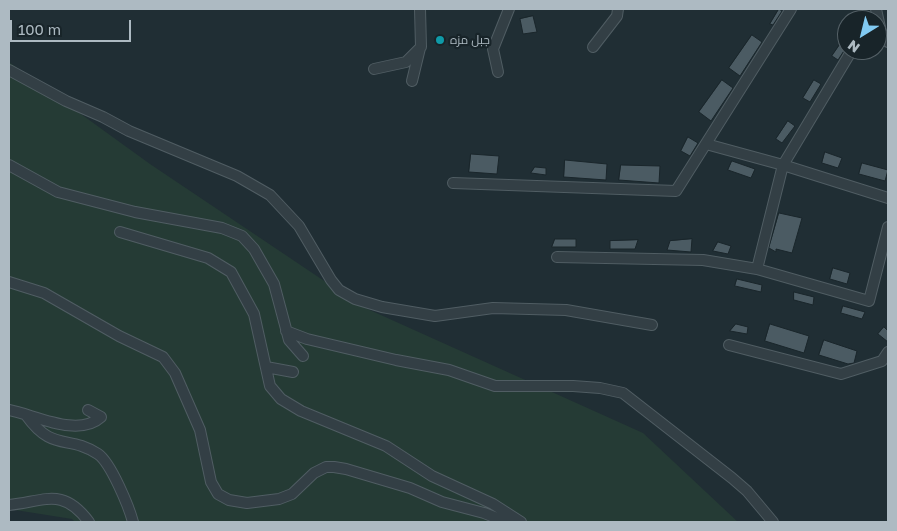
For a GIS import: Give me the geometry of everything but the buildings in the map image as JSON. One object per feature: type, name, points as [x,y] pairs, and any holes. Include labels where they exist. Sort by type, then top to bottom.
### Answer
[{"type":"street","points":[[412,81],[421,47],[420,9]]},
{"type":"street","points":[[498,72],[493,49],[509,9]]},
{"type":"street","points":[[593,47],[617,16],[618,9]]},
{"type":"street","points":[[453,183],[676,192],[791,9]]},
{"type":"street","points":[[374,69],[406,62],[421,47]]},
{"type":"street","points":[[757,269],[783,165],[846,60]]},
{"type":"street","points":[[9,70],[66,101],[103,117],[128,131],[237,176],[270,194],[298,226],[339,290],[355,299],[382,307],[435,316],[493,308],[560,309],[652,325]]},
{"type":"street","points":[[706,144],[783,165],[888,198]]},
{"type":"street","points":[[9,165],[47,187],[71,196],[135,212],[222,228],[242,236],[254,250],[274,284],[286,331],[293,346],[303,356]]},
{"type":"street","points":[[557,257],[704,260],[757,269],[869,300],[888,227]]},
{"type":"street","points":[[120,232],[208,258],[225,267],[240,286],[254,314],[270,386],[290,405],[386,446],[432,476],[492,504],[521,522]]},
{"type":"street","points":[[9,282],[44,293],[119,336],[163,357],[175,373],[200,430],[210,482],[218,494],[228,500],[247,503],[279,499],[292,494],[314,472],[326,467],[334,467],[364,473],[385,482],[410,488],[442,502],[484,513],[507,522]]},
{"type":"street","points":[[286,331],[307,339],[396,360],[450,370],[495,386],[573,386],[600,388],[623,393],[732,478],[747,491],[773,522]]},
{"type":"street","points":[[729,345],[841,374],[882,361],[888,352]]},
{"type":"street","points":[[266,367],[293,372]]},
{"type":"street","points":[[9,410],[60,424],[90,425],[101,417],[88,410]]},
{"type":"street","points":[[26,415],[42,434],[56,441],[88,449],[101,456],[121,492],[133,522]]},
{"type":"street","points":[[9,505],[46,498],[64,500],[77,509],[89,522]]},
{"type":"green space","points":[[9,62],[150,164],[363,307],[643,433],[738,522],[75,522],[72,519],[9,509]]},
{"type":"place","name":"جبل مزه","points":[[440,40]]}]
